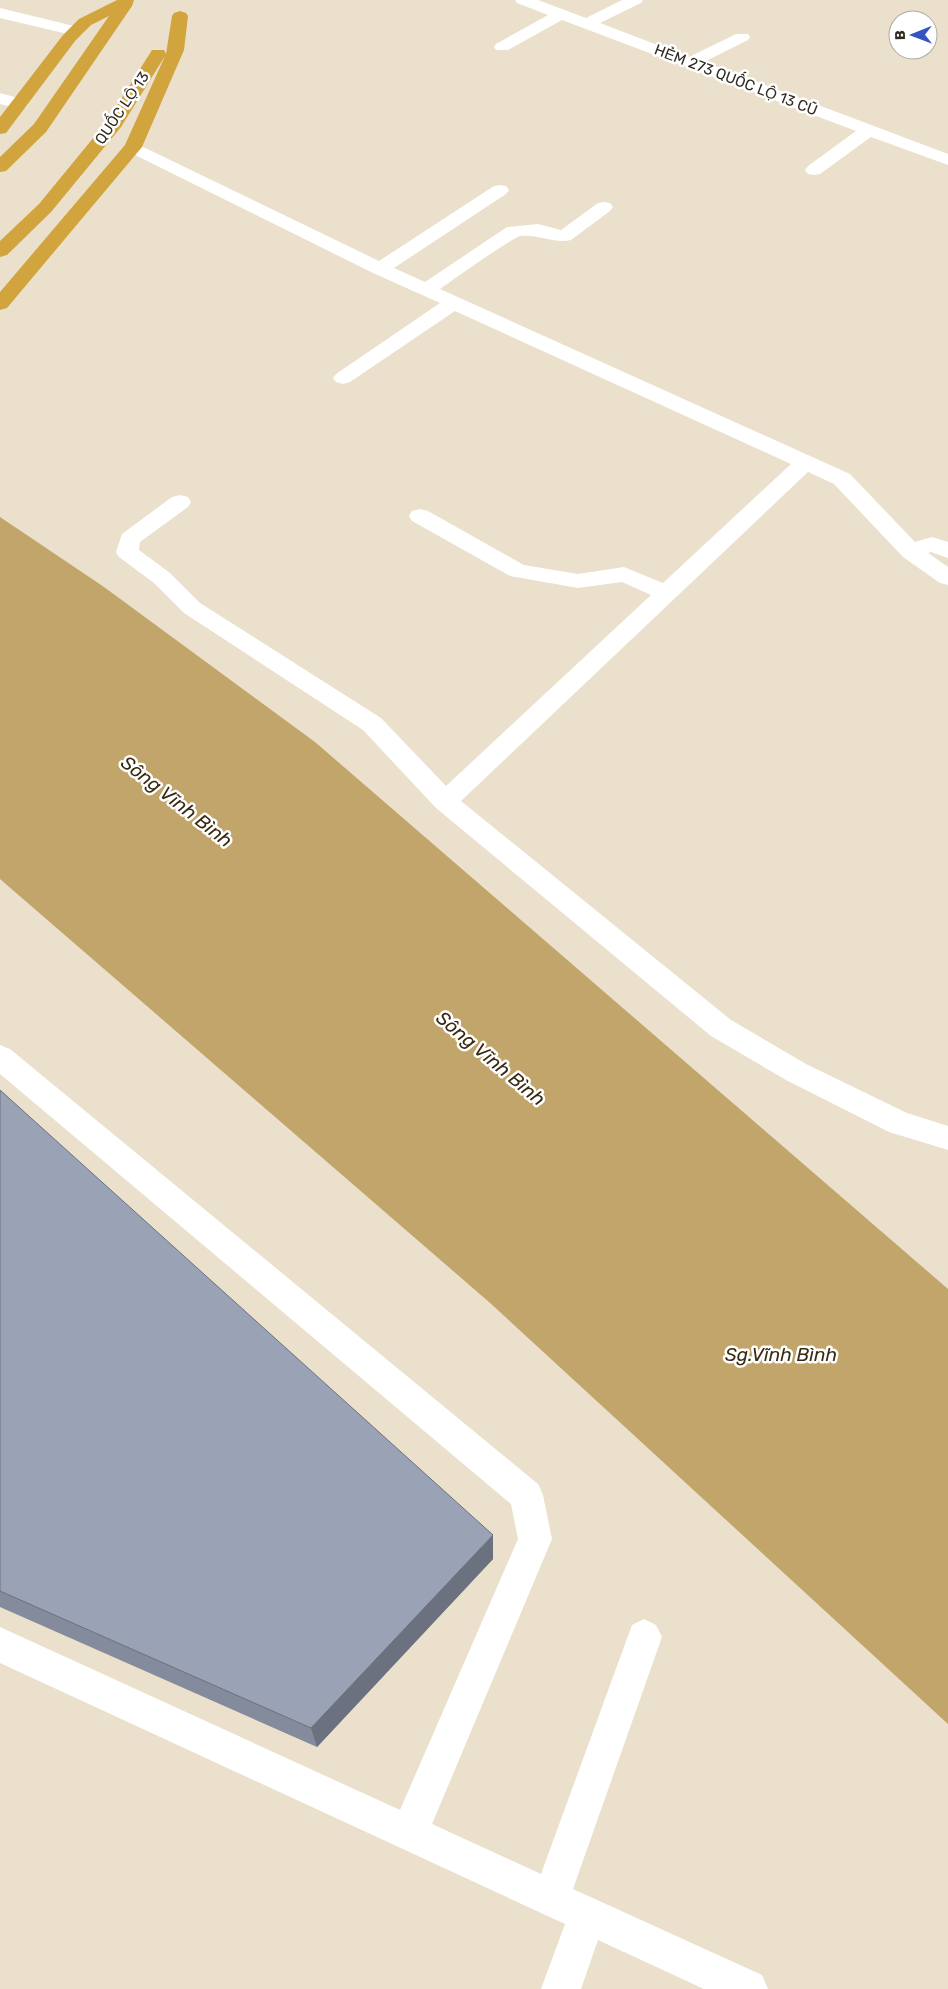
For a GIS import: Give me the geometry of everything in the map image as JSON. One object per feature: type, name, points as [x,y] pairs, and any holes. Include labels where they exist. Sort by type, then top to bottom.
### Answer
[{"type":"highway","points":[[0,129],[76,31],[85,22],[126,0]]},
{"type":"highway","points":[[0,167],[40,128],[126,0]]},
{"type":"highway","points":[[0,304],[133,147],[176,50],[183,8]]},
{"type":"highway","name":"QUỐC LỘ 13","points":[[0,252],[45,208],[115,123],[183,8]]},
{"type":"street","name":"HẺM 273 QUỐC LỘ 13 CŨ","points":[[523,0],[692,62],[948,160]]},
{"type":"street","points":[[586,24],[636,0]]},
{"type":"street","points":[[0,13],[76,31]]},
{"type":"street","points":[[502,47],[561,14]]},
{"type":"street","points":[[692,62],[742,37]]},
{"type":"street","points":[[0,98],[19,104]]},
{"type":"street","points":[[814,170],[869,130]]},
{"type":"street","points":[[133,147],[380,269],[842,479],[911,552],[948,578]]},
{"type":"street","points":[[380,269],[500,190]]},
{"type":"street","points":[[426,289],[514,231],[538,230],[564,236],[604,207]]},
{"type":"street","points":[[343,378],[455,302]]},
{"type":"street","points":[[445,801],[806,462]]},
{"type":"street","points":[[180,502],[130,539],[127,552],[162,578],[192,608],[372,724],[445,801],[721,1028],[796,1072],[899,1124],[948,1138]]},
{"type":"street","points":[[420,516],[518,571],[578,581],[624,574],[666,593]]},
{"type":"street","points":[[911,552],[932,544],[948,550]]},
{"type":"street","points":[[0,1057],[526,1495],[535,1539],[409,1834]]},
{"type":"street","points":[[552,1898],[644,1637]]},
{"type":"street","points":[[0,1645],[748,1989]]},
{"type":"street","points":[[561,1989],[587,1915]]},
{"type":"water","name":"Sg.Vĩnh Bình","points":[[0,517],[104,587],[315,742],[948,1289],[948,1724],[489,1302],[0,879]]},
{"type":"building","points":[[0,1090],[493,1535],[311,1728],[0,1591]]},
{"type":"water label","name":"Sông Vĩnh Bình","points":[[177,801]]},
{"type":"water label","name":"Sông Vĩnh Bình","points":[[491,1058]]}]
